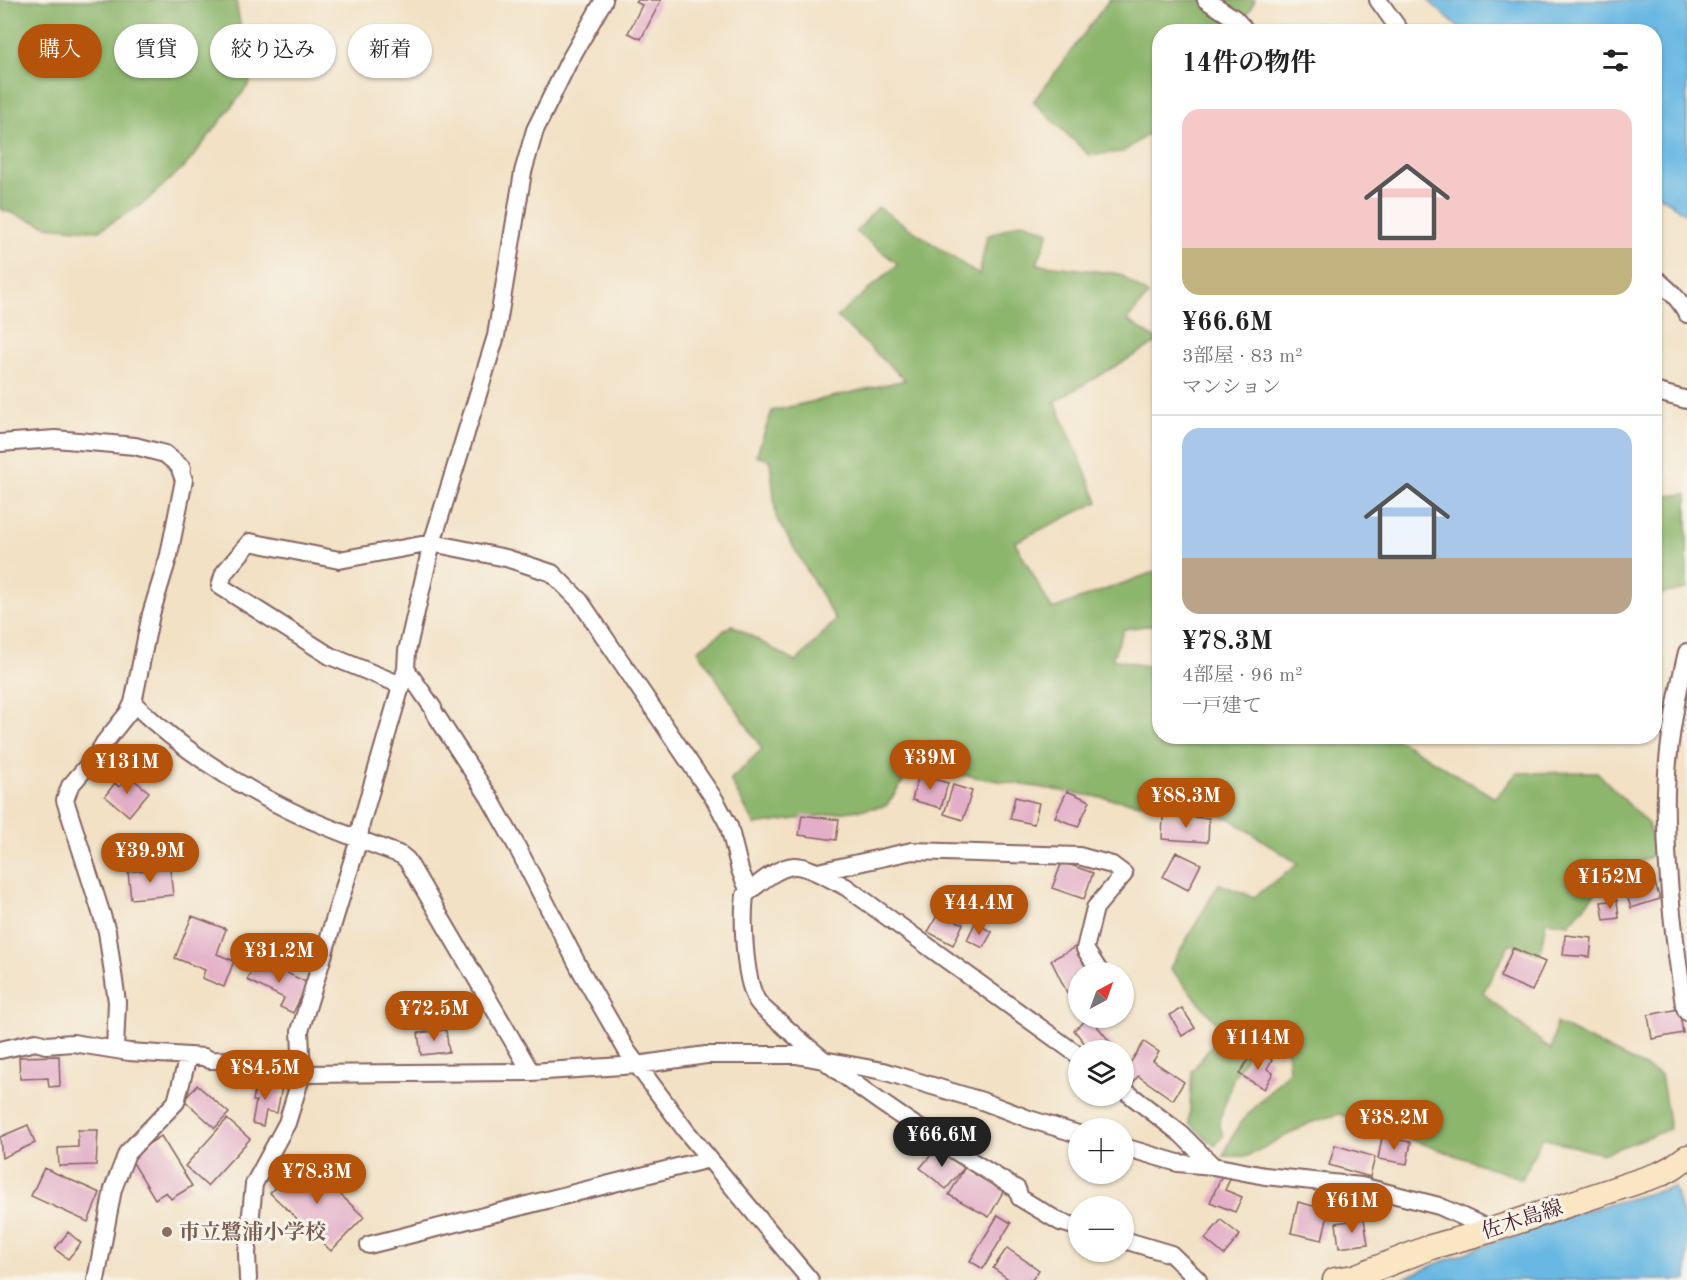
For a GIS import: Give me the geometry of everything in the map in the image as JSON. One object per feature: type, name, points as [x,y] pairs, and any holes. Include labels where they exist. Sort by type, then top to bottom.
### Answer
[{"type":"main road","name":"佐木島線","points":[[1348,1279],[1431,1247],[1492,1230],[1660,1174],[1687,1157]]},
{"type":"street","points":[[248,1280],[247,1252],[254,1184],[287,1122],[302,1074],[300,1031],[359,839],[361,824],[404,677],[407,651],[432,543],[496,336],[523,172],[535,130],[568,63],[604,0]]},
{"type":"street","points":[[1206,0],[1234,18],[1239,24]]},
{"type":"street","points":[[1378,0],[1395,24]]},
{"type":"street","points":[[1662,284],[1671,292],[1687,314]]},
{"type":"street","points":[[1662,393],[1687,400]]},
{"type":"street","points":[[0,443],[55,439],[135,446],[165,454],[182,468],[180,468],[184,480],[169,555],[151,615],[133,703],[97,756],[70,786],[65,800],[107,931],[117,1002],[116,1049]]},
{"type":"street","points":[[749,892],[740,870],[729,826],[715,800],[580,601],[552,573],[506,558],[432,543],[339,560],[250,542],[224,573],[219,586],[330,656],[404,677],[433,708],[489,797],[581,971],[627,1051],[709,1159],[810,1280]]},
{"type":"street","points":[[1687,652],[1669,763],[1666,819],[1671,911],[1684,1005],[1687,1012]]},
{"type":"street","points":[[133,703],[157,726],[203,761],[291,811],[401,855],[407,860],[531,1072]]},
{"type":"street","points":[[818,872],[912,850],[1079,856],[1112,865],[1124,874],[1095,908],[1085,949],[1093,962]]},
{"type":"street","points":[[1068,1048],[846,887],[818,872],[794,866],[767,877],[746,895],[743,910],[748,972],[756,1000],[819,1058],[913,1125],[1017,1189],[1020,1198],[1060,1222],[1068,1224]]},
{"type":"street","points":[[0,1050],[36,1042],[46,1045],[73,1043],[129,1052],[204,1057],[210,1060],[261,1061],[302,1074],[531,1072],[637,1065],[706,1055],[796,1055],[883,1071],[982,1101],[1068,1131]]},
{"type":"street","points":[[96,1280],[112,1189],[127,1153],[176,1102],[188,1057]]},
{"type":"street","points":[[1134,1098],[1181,1134],[1213,1166]]},
{"type":"street","points":[[1134,1150],[1178,1163],[1213,1166],[1265,1176],[1361,1186],[1439,1206],[1492,1230]]},
{"type":"street","points":[[369,1245],[709,1159]]},
{"type":"street","points":[[1134,1243],[1171,1254],[1198,1280]]},
{"type":"green space","points":[[0,0],[236,0],[240,24],[210,24],[210,78],[249,78],[250,83],[188,163],[144,203],[98,231],[47,226],[0,209]]},
{"type":"green space","points":[[1109,0],[1255,0],[1243,24],[1152,24],[1152,131],[1123,152],[1089,155],[1033,102]]},
{"type":"green space","points":[[878,207],[979,275],[987,236],[1023,222],[1049,232],[1037,264],[1120,274],[1148,295],[1127,320],[1152,336],[1152,345],[1055,401],[1098,502],[1015,542],[1052,609],[1152,573],[1152,625],[1124,629],[1112,659],[1152,668],[1152,744],[1406,744],[1495,798],[1517,773],[1597,772],[1649,825],[1655,854],[1604,883],[1569,924],[1546,921],[1540,954],[1510,943],[1483,993],[1551,1050],[1556,1023],[1661,1075],[1670,1129],[1602,1154],[1542,1138],[1522,1179],[1339,1114],[1310,1123],[1248,1156],[1223,1156],[1239,1124],[1289,1071],[1286,1037],[1265,1023],[1233,1079],[1219,1122],[1223,1136],[1215,1146],[1189,1123],[1192,1071],[1223,1031],[1170,968],[1219,884],[1254,897],[1298,864],[1229,818],[913,767],[886,806],[755,825],[730,780],[762,749],[698,650],[732,625],[796,662],[836,620],[776,517],[770,460],[756,456],[772,411],[905,380],[837,317],[898,264],[856,232]]},
{"type":"green space","points":[[1687,494],[1687,589],[1662,594],[1662,496]]},
{"type":"water","points":[[1428,0],[1687,0],[1687,215],[1662,197],[1662,24],[1454,24]]},
{"type":"water","points":[[1674,1187],[1687,1232],[1687,1280],[1400,1280],[1561,1217]]},
{"type":"building","points":[[638,0],[661,0],[641,39],[628,33],[642,5],[636,2]]},
{"type":"building","points":[[919,775],[948,783],[941,808],[912,800]]},
{"type":"building","points":[[129,776],[149,792],[129,816],[105,796],[115,783],[119,787]]},
{"type":"building","points":[[953,785],[972,791],[963,820],[944,814]]},
{"type":"building","points":[[1067,791],[1090,801],[1078,827],[1055,817]]},
{"type":"building","points":[[1015,797],[1039,803],[1034,824],[1010,819]]},
{"type":"building","points":[[802,815],[839,820],[836,840],[799,835]]},
{"type":"building","points":[[1163,816],[1209,818],[1208,842],[1162,839]]},
{"type":"building","points":[[1176,852],[1201,864],[1188,890],[1163,877]]},
{"type":"building","points":[[1062,862],[1093,873],[1084,899],[1052,888]]},
{"type":"building","points":[[170,868],[173,895],[131,899],[128,872]]},
{"type":"building","points":[[1653,877],[1660,899],[1631,908],[1624,886]]},
{"type":"building","points":[[1617,900],[1619,918],[1604,920],[1601,902]]},
{"type":"building","points":[[939,912],[963,924],[953,945],[928,932]]},
{"type":"building","points":[[192,916],[226,929],[217,954],[234,961],[224,987],[202,978],[205,970],[175,958]]},
{"type":"building","points":[[975,923],[992,932],[983,948],[967,940]]},
{"type":"building","points":[[1565,935],[1592,938],[1590,957],[1563,955]]},
{"type":"building","points":[[1081,944],[1091,962],[1068,962],[1068,995],[1051,960]]},
{"type":"building","points":[[1513,948],[1545,962],[1532,991],[1500,977]]},
{"type":"building","points":[[258,959],[308,983],[293,1013],[280,1007],[284,998],[247,980]]},
{"type":"building","points":[[1182,1008],[1195,1028],[1182,1036],[1170,1015]]},
{"type":"building","points":[[1679,1009],[1683,1033],[1652,1039],[1648,1015]]},
{"type":"building","points":[[1099,1028],[1108,1040],[1082,1040],[1074,1030]]},
{"type":"building","points":[[446,1030],[449,1052],[421,1055],[418,1033]]},
{"type":"building","points":[[1144,1042],[1159,1052],[1153,1061],[1184,1082],[1173,1100],[1138,1076],[1134,1082],[1134,1057]]},
{"type":"building","points":[[1261,1053],[1272,1060],[1267,1069],[1273,1073],[1264,1089],[1239,1074],[1249,1058],[1255,1062]]},
{"type":"building","points":[[59,1056],[60,1086],[49,1087],[48,1078],[20,1079],[19,1057]]},
{"type":"building","points":[[256,1082],[282,1087],[277,1113],[266,1111],[263,1126],[252,1123],[256,1101],[253,1101]]},
{"type":"building","points":[[197,1085],[229,1113],[215,1128],[184,1100]]},
{"type":"building","points":[[227,1119],[250,1139],[207,1186],[185,1166]]},
{"type":"building","points":[[28,1125],[35,1143],[2,1158],[0,1137]]},
{"type":"building","points":[[78,1130],[98,1130],[96,1165],[59,1166],[58,1148],[78,1147]]},
{"type":"building","points":[[161,1136],[192,1186],[171,1199],[166,1192],[155,1199],[129,1156]]},
{"type":"building","points":[[1382,1137],[1411,1142],[1407,1164],[1378,1159]]},
{"type":"building","points":[[1335,1145],[1375,1157],[1370,1177],[1329,1165]]},
{"type":"building","points":[[938,1147],[964,1168],[946,1189],[920,1168]]},
{"type":"building","points":[[303,1159],[364,1217],[331,1251],[270,1193]]},
{"type":"building","points":[[965,1167],[1004,1190],[989,1217],[949,1195]]},
{"type":"building","points":[[44,1168],[100,1193],[88,1222],[31,1196]]},
{"type":"building","points":[[1222,1175],[1230,1179],[1225,1190],[1242,1197],[1235,1212],[1210,1202]]},
{"type":"building","points":[[1298,1202],[1329,1210],[1322,1240],[1291,1233]]},
{"type":"building","points":[[998,1215],[1011,1223],[983,1269],[970,1261]]},
{"type":"building","points":[[1364,1219],[1368,1244],[1339,1248],[1336,1223]]},
{"type":"building","points":[[1221,1220],[1240,1235],[1224,1255],[1205,1239]]},
{"type":"building","points":[[68,1232],[81,1243],[68,1259],[55,1249]]},
{"type":"building","points":[[1007,1248],[1039,1270],[1032,1280],[1010,1280],[993,1268]]},
{"type":"place","name":"市立鷺浦小学校","points":[[167,1232]]}]
